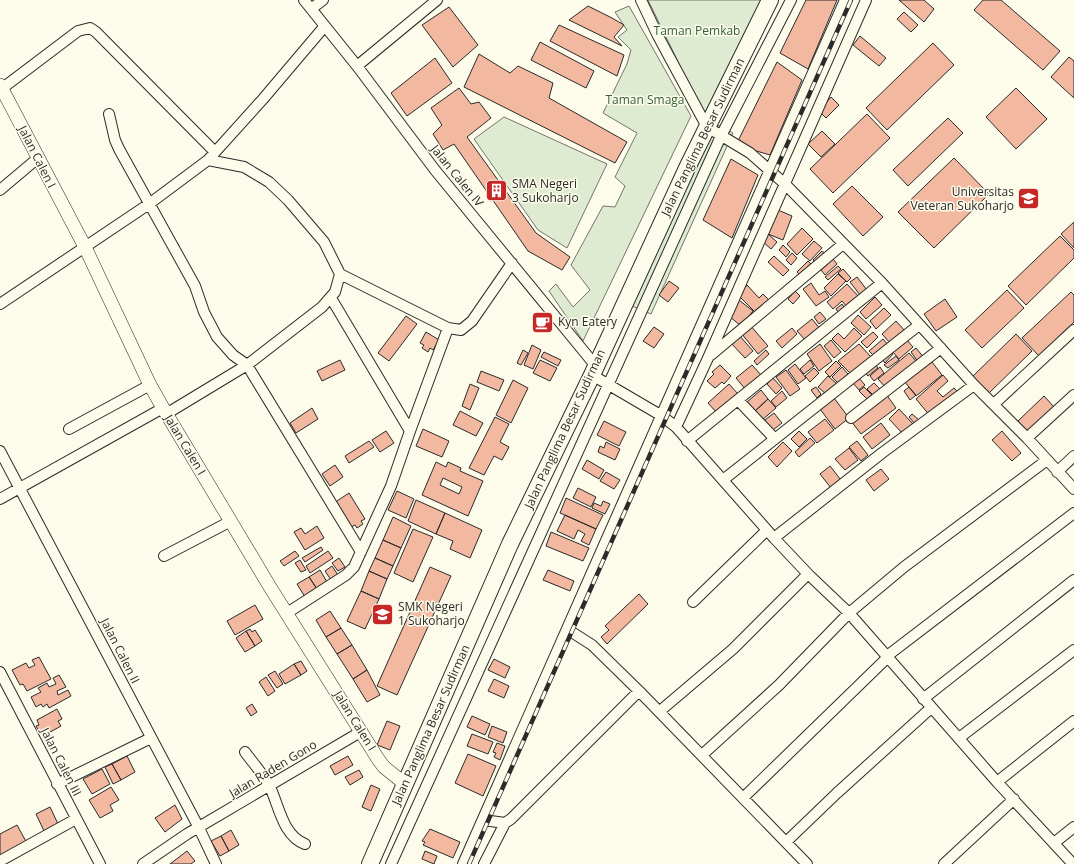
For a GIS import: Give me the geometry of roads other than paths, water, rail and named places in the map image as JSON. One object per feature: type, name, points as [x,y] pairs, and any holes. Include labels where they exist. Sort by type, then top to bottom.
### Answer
[{"type":"main road","name":"Jalan Panglima Besar Sudirman","points":[[370,864],[510,544],[594,370],[707,127],[770,0]]},
{"type":"street","name":"Jalan Calen IV","points":[[304,0],[324,27],[357,66],[435,170],[512,263],[594,370],[609,386],[662,416],[676,427],[774,538],[848,613],[997,782],[1073,864]]},
{"type":"street","points":[[311,10],[323,0]]},
{"type":"street","points":[[357,66],[437,0]]},
{"type":"street","points":[[641,0],[658,36],[707,127],[750,153],[785,184],[842,244],[882,283],[974,385],[1027,438],[1074,489]]},
{"type":"street","points":[[391,864],[609,386],[720,136],[791,0]]},
{"type":"street","points":[[463,864],[845,0]]},
{"type":"street","points":[[676,427],[866,0]]},
{"type":"street","points":[[0,304],[149,204],[208,160],[324,27]]},
{"type":"street","points":[[1,88],[78,31],[90,28],[96,32],[215,152]]},
{"type":"street","name":"Jalan Calen I","points":[[1,88],[85,247],[150,385],[164,411],[287,613],[384,767],[405,784]]},
{"type":"street","points":[[109,114],[115,140],[195,286],[204,312],[217,337],[247,366],[361,552]]},
{"type":"street","points":[[0,190],[38,158]]},
{"type":"street","points":[[208,160],[244,167],[269,182],[288,200],[324,242],[340,274],[448,328],[461,330],[467,327],[512,263]]},
{"type":"street","points":[[708,358],[842,244]]},
{"type":"street","points":[[0,499],[247,366],[322,307],[331,298],[340,274]]},
{"type":"street","points":[[687,441],[882,283]]},
{"type":"street","points":[[331,298],[410,431]]},
{"type":"street","points":[[723,480],[774,438],[919,325]]},
{"type":"street","points":[[287,613],[346,575],[354,567],[392,486],[410,431],[448,328]]},
{"type":"street","points":[[994,404],[1074,330]]},
{"type":"street","points":[[851,418],[941,348]]},
{"type":"street","points":[[69,429],[150,385]]},
{"type":"street","points":[[774,538],[882,453],[974,385]]},
{"type":"street","points":[[1027,438],[1074,394]]},
{"type":"street","points":[[738,400],[774,438]]},
{"type":"street","name":"Jalan Calen II","points":[[0,451],[19,489],[48,539],[199,828],[216,864]]},
{"type":"street","points":[[1057,472],[1074,456]]},
{"type":"street","points":[[702,755],[779,685],[848,613],[904,568],[1047,460]]},
{"type":"street","points":[[743,798],[887,657],[1074,513]]},
{"type":"street","points":[[164,556],[231,521]]},
{"type":"street","points":[[693,602],[767,530]]},
{"type":"street","points":[[660,711],[733,649],[808,574]]},
{"type":"street","points":[[923,699],[1074,580]]},
{"type":"street","points":[[567,629],[592,645],[660,711],[807,864]]},
{"type":"street","points":[[959,738],[1074,650]]},
{"type":"street","name":"Jalan Calen III","points":[[0,672],[100,864]]},
{"type":"street","points":[[484,864],[505,823],[511,819],[639,691]]},
{"type":"street","points":[[786,842],[837,793],[931,708]]},
{"type":"street","points":[[997,782],[1074,721]]},
{"type":"street","name":"Jalan Raden Gono","points":[[143,864],[187,834],[362,731]]},
{"type":"street","points":[[57,784],[151,738]]},
{"type":"street","points":[[245,752],[270,786],[288,829],[294,837],[305,844]]},
{"type":"street","points":[[944,864],[1014,799]]},
{"type":"street","points":[[0,861],[76,819]]},
{"type":"street","points":[[483,820],[505,823]]},
{"type":"street","points":[[1054,843],[1074,827]]},
{"type":"railway","points":[[469,864],[851,0]]},
{"type":"place","name":"SMA Negeri 3 Sukoharjo","points":[[496,191]]},
{"type":"place","name":"Universitas Veteran Sukoharjo","points":[[1029,199]]},
{"type":"place","name":"Kyn Eatery","points":[[543,322]]},
{"type":"place","name":"SMK Negeri 1 Sukoharjo","points":[[383,614]]},
{"type":"park label","name":"Taman Pemkab","points":[[697,31]]},
{"type":"park label","name":"Taman Smaga","points":[[645,100]]}]
